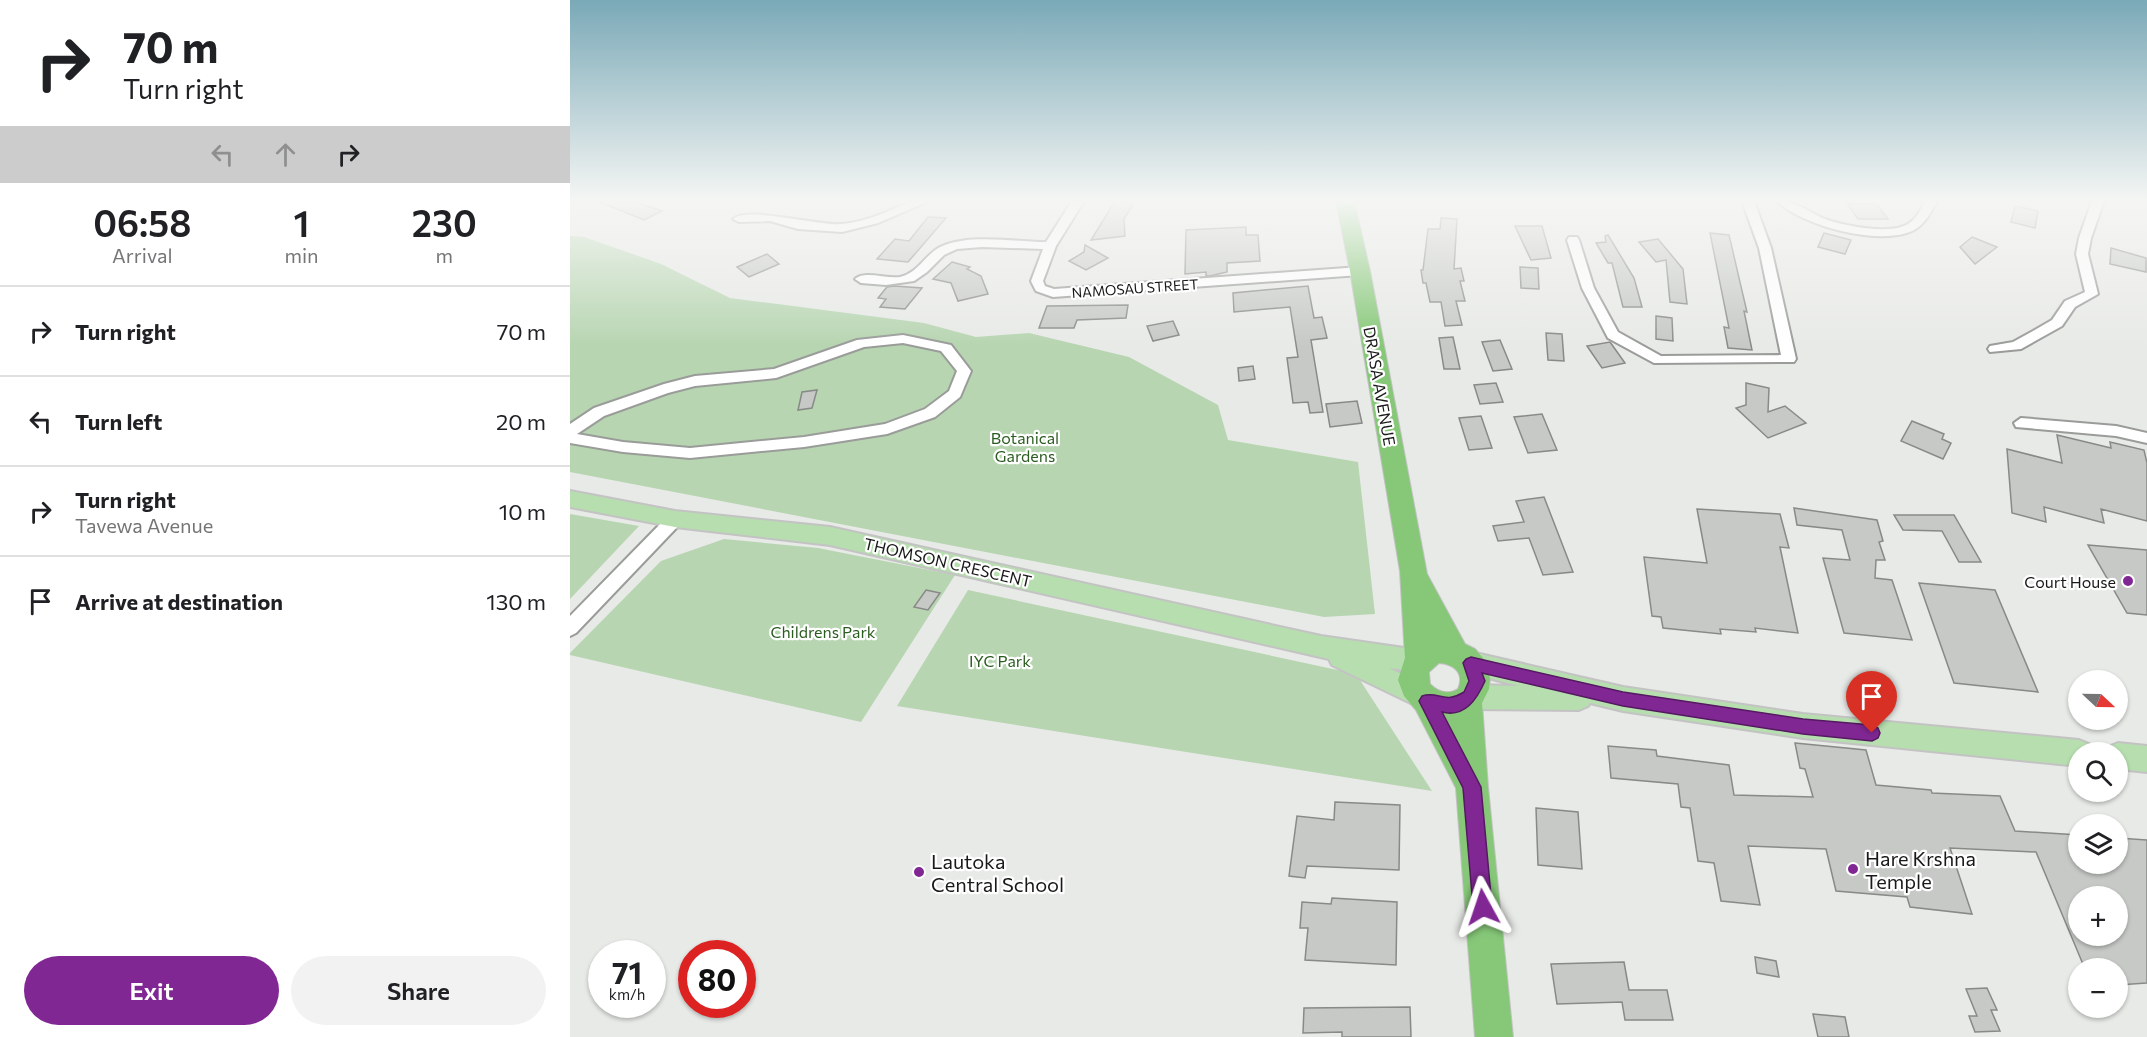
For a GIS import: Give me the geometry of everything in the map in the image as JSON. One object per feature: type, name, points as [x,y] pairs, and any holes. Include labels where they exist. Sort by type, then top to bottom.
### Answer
[{"type":"highway","name":"DRASA AVENUE","points":[[1356,249],[1413,571],[1419,660]]},
{"type":"highway","name":"DRASA AVENUE","points":[[1413,571],[1463,658]]},
{"type":"highway","points":[[1472,787],[1412,678],[1419,660],[1436,650],[1463,658],[1477,681],[1468,698],[1472,787],[1494,1037]]},
{"type":"highway","points":[[1424,698],[1448,706],[1458,704],[1468,698]]},
{"type":"main road","name":"THOMSON CRESCENT","points":[[570,499],[675,519],[830,536],[1321,647],[1419,660]]},
{"type":"main road","name":"THOMSON CRESCENT","points":[[1321,647],[1424,698]]},
{"type":"main road","points":[[1463,658],[1623,699],[1803,726],[2068,752]]},
{"type":"main road","points":[[1468,698],[1623,699]]},
{"type":"main road","points":[[2128,757],[2147,759]]},
{"type":"street","points":[[861,279],[904,281],[915,275],[945,249]]},
{"type":"street","name":"NAMOSAU STREET","points":[[1049,249],[1037,281],[1040,288],[1053,293],[1360,271]]},
{"type":"street","points":[[1576,249],[1588,288],[1613,335],[1659,360],[1789,359],[1765,249]]},
{"type":"street","points":[[1995,349],[2016,346],[2038,334],[2057,323],[2070,304],[2092,294],[2091,280],[2083,261],[2084,249]]},
{"type":"street","points":[[570,431],[599,412],[664,389],[695,381],[776,373],[862,343],[903,339],[946,348],[964,371],[955,394],[930,413],[887,429],[804,442],[690,453],[623,447],[570,438]]},
{"type":"street","points":[[2021,423],[2116,431],[2147,438]]},
{"type":"street","points":[[570,628],[675,519]]},
{"type":"green space","name":"Botanical Gardens","points":[[570,249],[619,249],[661,264],[730,298],[924,323],[976,337],[1029,333],[1129,357],[1218,405],[1228,440],[1358,462],[1375,614],[1324,617],[570,472]]},
{"type":"green space","points":[[570,514],[639,526],[570,599]]},
{"type":"green space","name":"Childrens Park","points":[[724,539],[818,548],[955,575],[861,722],[570,655],[661,561]]},
{"type":"green space","name":"IYC Park","points":[[968,590],[1356,674],[1432,791],[897,706]]},
{"type":"building","points":[[886,249],[919,249],[908,262],[877,259]]},
{"type":"building","points":[[1084,249],[1093,249],[1108,258],[1086,270],[1069,261],[1084,252]]},
{"type":"building","points":[[1186,249],[1259,249],[1260,261],[1227,263],[1227,272],[1210,276],[1206,276],[1206,272],[1185,274]]},
{"type":"building","points":[[1426,249],[1455,249],[1454,269],[1461,268],[1464,281],[1460,281],[1465,301],[1456,301],[1462,325],[1445,326],[1441,302],[1430,302],[1426,283],[1423,283],[1421,270],[1423,270]]},
{"type":"building","points":[[1526,249],[1549,249],[1551,258],[1531,260]]},
{"type":"building","points":[[1600,249],[1617,249],[1634,278],[1642,307],[1623,307],[1612,263],[1608,263]]},
{"type":"building","points":[[1645,249],[1667,249],[1683,269],[1687,304],[1670,302],[1666,260],[1656,262]]},
{"type":"building","points":[[1713,249],[1732,249],[1747,312],[1744,311],[1752,350],[1728,348],[1724,327],[1729,328]]},
{"type":"building","points":[[1827,249],[1847,249],[1845,254]]},
{"type":"building","points":[[1962,249],[1994,249],[1975,264]]},
{"type":"building","points":[[2111,249],[2116,249],[2146,258],[2146,272],[2110,264]]},
{"type":"building","points":[[767,254],[779,264],[749,277],[737,267]]},
{"type":"building","points":[[952,262],[970,267],[967,269],[981,276],[988,294],[958,301],[951,283],[933,279]]},
{"type":"building","points":[[1520,267],[1538,268],[1539,289],[1521,288]]},
{"type":"building","points":[[1308,286],[1314,318],[1322,317],[1327,338],[1311,340],[1323,412],[1310,413],[1308,402],[1293,403],[1287,358],[1298,357],[1290,307],[1234,312],[1233,293]]},
{"type":"building","points":[[887,287],[922,288],[905,309],[880,307],[886,299],[878,298]]},
{"type":"building","points":[[1128,305],[1126,318],[1077,320],[1074,328],[1039,328],[1047,306]]},
{"type":"building","points":[[1656,316],[1672,318],[1673,341],[1656,339]]},
{"type":"building","points":[[1173,321],[1179,335],[1153,341],[1147,326]]},
{"type":"building","points":[[1546,333],[1562,334],[1564,361],[1548,360]]},
{"type":"building","points":[[1453,337],[1460,369],[1444,369],[1439,338]]},
{"type":"building","points":[[1500,340],[1512,369],[1493,371],[1482,342]]},
{"type":"building","points":[[1610,342],[1625,363],[1602,368],[1587,346]]},
{"type":"building","points":[[1253,366],[1255,379],[1239,381],[1238,368]]},
{"type":"building","points":[[1496,383],[1503,402],[1480,404],[1474,385]]},
{"type":"building","points":[[1746,383],[1769,388],[1768,412],[1785,406],[1806,423],[1768,438],[1736,408],[1746,405]]},
{"type":"building","points":[[817,390],[812,408],[798,410],[802,392]]},
{"type":"building","points":[[1357,401],[1362,423],[1330,427],[1326,404]]},
{"type":"building","points":[[1542,414],[1557,450],[1528,453],[1514,417]]},
{"type":"building","points":[[1481,416],[1492,448],[1469,450],[1459,418]]},
{"type":"building","points":[[1912,421],[1944,434],[1942,439],[1951,443],[1943,459],[1901,441]]},
{"type":"building","points":[[2057,435],[2111,448],[2110,442],[2144,450],[2147,463],[2147,521],[2101,509],[2104,523],[2044,507],[2046,522],[2012,513],[2007,449],[2062,463]]},
{"type":"building","points":[[1544,497],[1573,572],[1543,575],[1529,538],[1498,541],[1493,526],[1524,522],[1516,501]]},
{"type":"building","points":[[1794,508],[1877,520],[1883,541],[1879,542],[1885,560],[1876,560],[1875,578],[1892,580],[1912,640],[1844,633],[1823,558],[1850,560],[1842,530],[1797,525]]},
{"type":"building","points":[[1697,509],[1780,514],[1789,548],[1780,547],[1798,633],[1755,628],[1756,632],[1720,629],[1721,634],[1663,628],[1661,617],[1652,616],[1644,557],[1707,563]]},
{"type":"building","points":[[1894,515],[1954,515],[1981,562],[1959,562],[1942,531],[1903,530]]},
{"type":"building","name":"Court House","points":[[2088,545],[2147,550],[2147,615],[2127,613]]},
{"type":"building","points":[[1919,583],[1995,590],[2038,692],[1954,683]]},
{"type":"building","points":[[926,590],[940,593],[928,610],[914,607]]},
{"type":"building","points":[[1795,743],[1866,750],[1876,785],[1931,790],[1932,793],[2000,796],[2015,831],[2068,834],[2068,874],[2128,874],[2128,839],[2147,840],[2147,983],[2128,984],[2128,958],[2080,958],[2075,946],[2128,946],[2128,886],[2068,886],[2068,928],[2036,852],[1950,848],[1972,914],[1910,907],[1907,897],[1836,891],[1826,849],[1748,846],[1760,905],[1721,901],[1714,863],[1698,861],[1690,808],[1681,807],[1678,784],[1611,778],[1608,746],[1656,750],[1657,756],[1729,765],[1734,795],[1813,797],[1805,769],[1800,768]]},
{"type":"building","points":[[1335,802],[1400,805],[1399,870],[1307,866],[1305,878],[1289,876],[1297,816],[1334,820]]},
{"type":"building","points":[[1536,808],[1578,812],[1582,869],[1538,865]]},
{"type":"building","points":[[1332,898],[1397,902],[1396,965],[1305,960],[1308,928],[1300,928],[1302,902],[1331,904]]},
{"type":"building","points":[[1755,957],[1776,961],[1779,977],[1757,973]]},
{"type":"building","points":[[1624,962],[1629,990],[1667,990],[1673,1020],[1625,1020],[1622,1002],[1557,1004],[1551,964]]},
{"type":"building","points":[[1987,988],[1997,1010],[1991,1010],[2000,1031],[1975,1032],[1969,1016],[1977,1016],[1966,989]]},
{"type":"building","points":[[1410,1007],[1411,1037],[1342,1037],[1342,1032],[1303,1033],[1304,1008]]},
{"type":"building","points":[[1813,1014],[1845,1017],[1849,1037],[1818,1037]]},
{"type":"place","name":"Court House","points":[[2128,581]]},
{"type":"place","name":"Hare Krshna Temple","points":[[1853,869]]},
{"type":"place","name":"Lautoka Central School","points":[[919,872]]},
{"type":"route","points":[[1483,907],[1472,787],[1428,701],[1448,706],[1458,704],[1470,697],[1477,681],[1471,663],[1623,699],[1803,726],[1872,733]]}]
